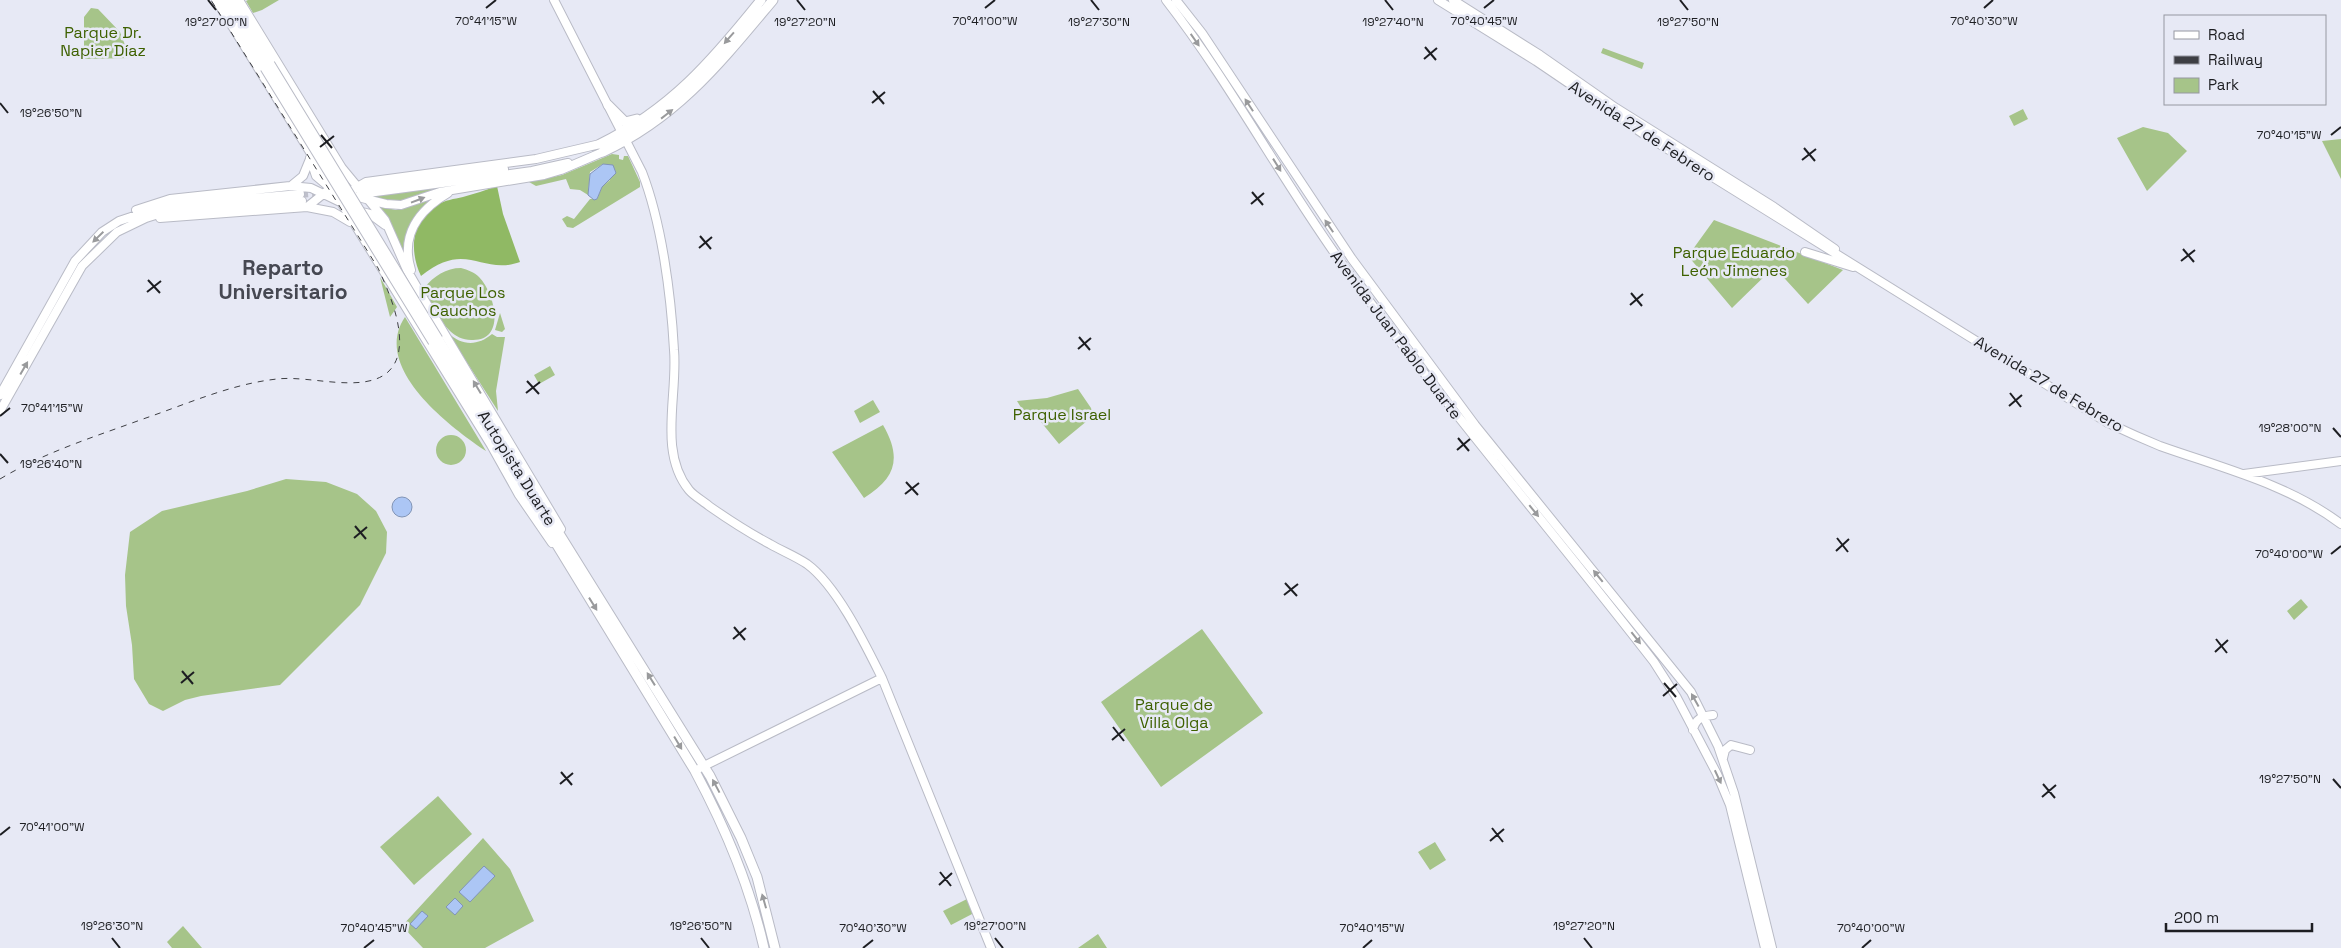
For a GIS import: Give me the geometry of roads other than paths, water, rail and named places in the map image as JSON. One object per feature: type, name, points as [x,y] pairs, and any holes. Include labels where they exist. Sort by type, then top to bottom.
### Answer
[{"type":"highway","name":"Autopista Duarte","points":[[232,0],[567,563],[695,770],[715,808],[752,899],[764,948]]},
{"type":"highway","points":[[624,137],[692,81],[760,0]]},
{"type":"highway","points":[[601,148],[663,117],[692,92],[773,0]]},
{"type":"highway","name":"Autopista Duarte","points":[[219,1],[704,765],[727,807],[757,877],[775,948]]},
{"type":"highway","points":[[608,105],[622,121],[628,123],[653,108],[666,104]]},
{"type":"main road","points":[[239,0],[336,159],[340,169],[356,186],[368,194],[401,205],[454,190],[544,175],[561,170],[601,148]]},
{"type":"main road","points":[[554,0],[648,187],[662,249],[674,349],[675,374],[672,420],[674,463],[689,490],[701,500],[727,518],[816,570],[864,642],[882,678],[991,948]]},
{"type":"main road","name":"Avenida Juan Pablo Duarte","points":[[1166,0],[1241,107],[1344,266],[1492,460],[1654,662],[1677,698],[1736,811]]},
{"type":"main road","name":"Avenida Juan Pablo Duarte","points":[[1176,0],[1202,33],[1352,260],[1504,463],[1682,680],[1696,700],[1723,758],[1736,811]]},
{"type":"main road","name":"Avenida 27 de Febrero","points":[[1438,0],[1536,61],[1639,131],[2108,423],[2159,445],[2269,484],[2315,506],[2341,524]]},
{"type":"main road","name":"Avenida 27 de Febrero","points":[[1453,0],[1540,55],[1616,108],[1774,207],[1822,239],[1848,261]]},
{"type":"main road","points":[[219,1],[357,230]]},
{"type":"main road","points":[[307,146],[316,176],[321,182],[350,195],[368,194],[531,165],[601,148]]},
{"type":"main road","points":[[343,204],[356,186],[374,180],[536,159],[601,148]]},
{"type":"main road","points":[[290,186],[303,176],[308,166],[310,155]]},
{"type":"main road","points":[[324,176],[332,177],[340,169]]},
{"type":"main road","points":[[340,169],[356,177],[374,180]]},
{"type":"main road","points":[[127,227],[155,219],[242,212],[303,201],[324,195],[340,169]]},
{"type":"main road","points":[[0,394],[76,261],[102,232],[144,206],[170,199],[290,186],[304,187],[370,214],[390,230]]},
{"type":"main road","points":[[422,296],[409,263],[408,243],[410,233],[419,215],[434,202],[454,190]]},
{"type":"main road","points":[[368,194],[390,230],[407,270],[511,442],[593,588]]},
{"type":"main road","points":[[119,221],[172,204],[303,201],[340,215],[357,230]]},
{"type":"main road","points":[[0,411],[82,266],[108,239],[127,227],[165,212],[303,201]]},
{"type":"main road","points":[[357,230],[359,220],[370,214]]},
{"type":"main road","name":"Autopista Duarte","points":[[357,230],[491,445],[519,495],[567,563]]},
{"type":"main road","points":[[1805,252],[1864,271]]},
{"type":"main road","points":[[432,311],[440,320]]},
{"type":"main road","points":[[501,417],[503,429]]},
{"type":"main road","points":[[511,442],[532,472]]},
{"type":"main road","points":[[2243,474],[2341,461]]},
{"type":"main road","points":[[695,770],[882,678]]},
{"type":"main road","points":[[1693,730],[1695,722],[1704,716],[1712,715]]},
{"type":"main road","points":[[1699,742],[1705,745],[1732,745],[1750,750]]},
{"type":"main road","points":[[1723,758],[1725,750],[1732,745]]},
{"type":"main road","points":[[1736,811],[1765,948]]},
{"type":"main road","points":[[1736,811],[1772,948]]},
{"type":"water","points":[[603,164],[613,165],[616,173],[602,187],[597,199],[594,200],[588,195],[590,174]]},
{"type":"water","points":[[398,497],[406,497],[412,503],[412,511],[406,517],[398,517],[392,511],[392,503]]},
{"type":"water","points":[[484,866],[495,876],[470,902],[459,892]]},
{"type":"water","points":[[455,898],[463,906],[455,915],[446,907]]},
{"type":"water","points":[[422,911],[428,916],[416,929],[410,924]]},
{"type":"tunnel","points":[[300,194],[321,192]]},
{"type":"railway","points":[[0,479],[17,469],[70,446],[226,390],[243,385],[290,378],[351,383],[365,382],[388,372],[396,362],[399,349],[397,321],[378,268],[211,0]]},
{"type":"district","name":"Reparto Universitario","points":[[283,279]]},
{"type":"park label","name":"Parque Dr. Napier Díaz","points":[[103,41]]},
{"type":"park label","name":"Parque Eduardo León Jimenes","points":[[1734,261]]},
{"type":"park label","name":"Parque Los Cauchos","points":[[463,301]]},
{"type":"park label","name":"Parque Israel","points":[[1062,414]]},
{"type":"park label","name":"Parque de Villa Olga","points":[[1174,713]]}]
